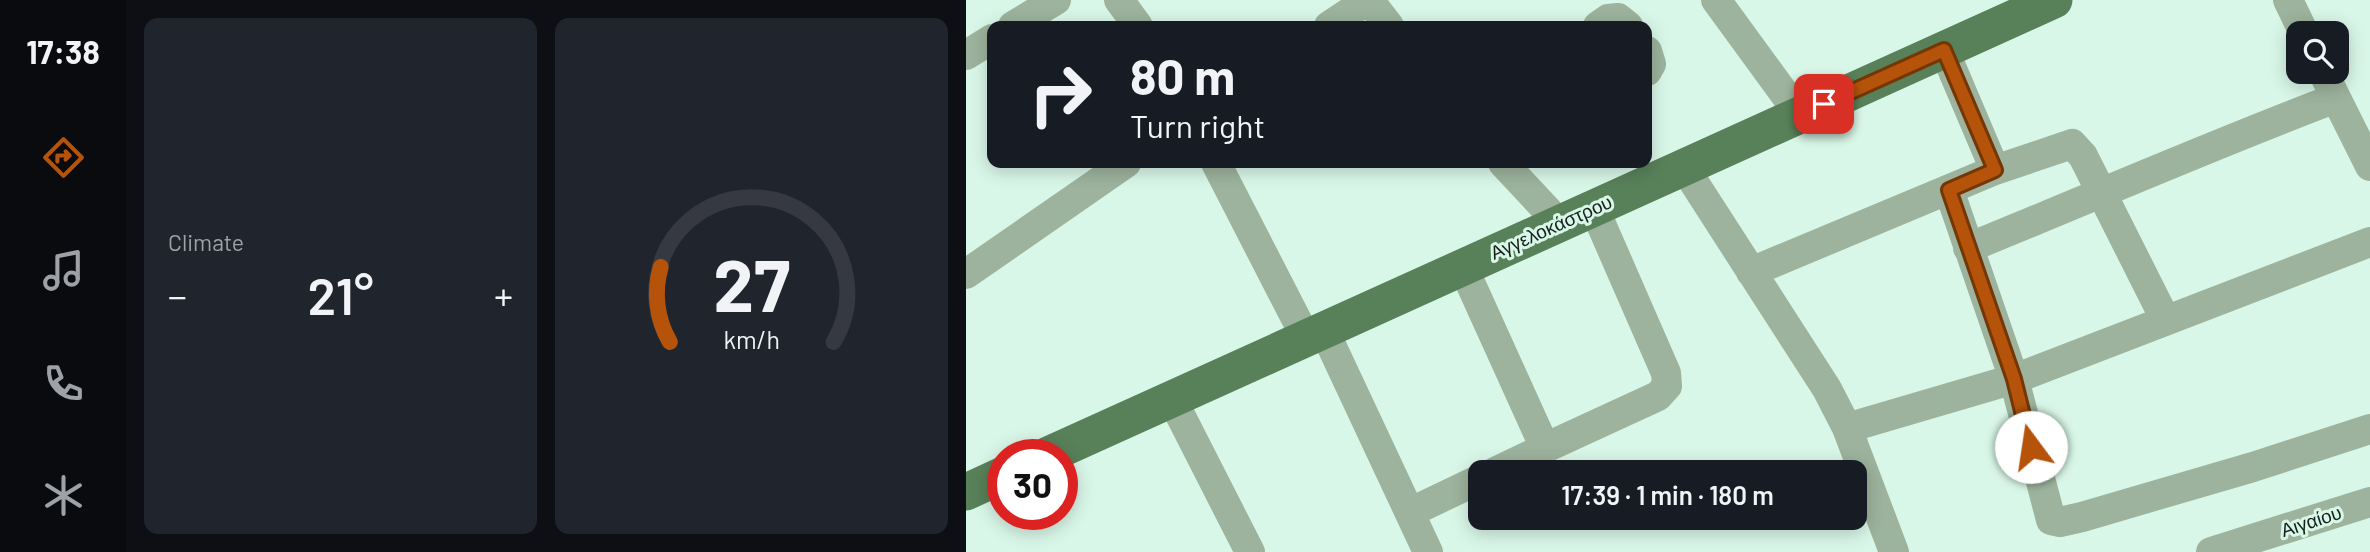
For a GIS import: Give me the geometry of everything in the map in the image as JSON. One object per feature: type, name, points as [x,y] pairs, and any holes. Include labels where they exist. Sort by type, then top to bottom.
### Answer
[{"type":"main road","name":"Αγγελοκάστρου","points":[[1078,441],[2054,0]]},
{"type":"main road","points":[[966,492],[987,482]]},
{"type":"street","points":[[1021,21],[1056,0]]},
{"type":"street","points":[[1119,0],[1134,21]]},
{"type":"street","points":[[1337,21],[1369,0],[1385,21]]},
{"type":"street","points":[[1716,0],[1800,115]]},
{"type":"street","points":[[2288,0],[2298,21]]},
{"type":"street","points":[[1607,21],[1613,18],[1625,21]]},
{"type":"street","points":[[966,55],[987,42]]},
{"type":"street","points":[[1944,50],[1995,170]]},
{"type":"street","points":[[1968,248],[2101,194],[2330,85],[2370,166]]},
{"type":"street","points":[[1751,272],[1995,170],[2075,144],[2165,319]]},
{"type":"street","points":[[1684,167],[1807,356],[1847,428],[1894,552]]},
{"type":"street","points":[[966,274],[1119,168]]},
{"type":"street","points":[[1219,168],[1315,334],[1411,512],[1420,549]]},
{"type":"street","points":[[1518,168],[1560,224]]},
{"type":"street","points":[[1949,190],[2014,379],[2048,516],[2060,522],[2253,467],[2370,429]]},
{"type":"street","points":[[1520,460],[1658,396],[1667,386],[1666,373],[1594,208]]},
{"type":"street","points":[[1847,428],[2014,379],[2370,242]]},
{"type":"street","points":[[1462,267],[1545,448]]},
{"type":"street","points":[[1172,399],[1250,552]]},
{"type":"street","points":[[1411,512],[1468,485]]},
{"type":"street","name":"Αιγαίου","points":[[2211,552],[2260,545],[2370,502]]},
{"type":"route","points":[[1824,104],[1944,50],[1995,170],[1949,190],[2014,379],[2031,447]]}]
